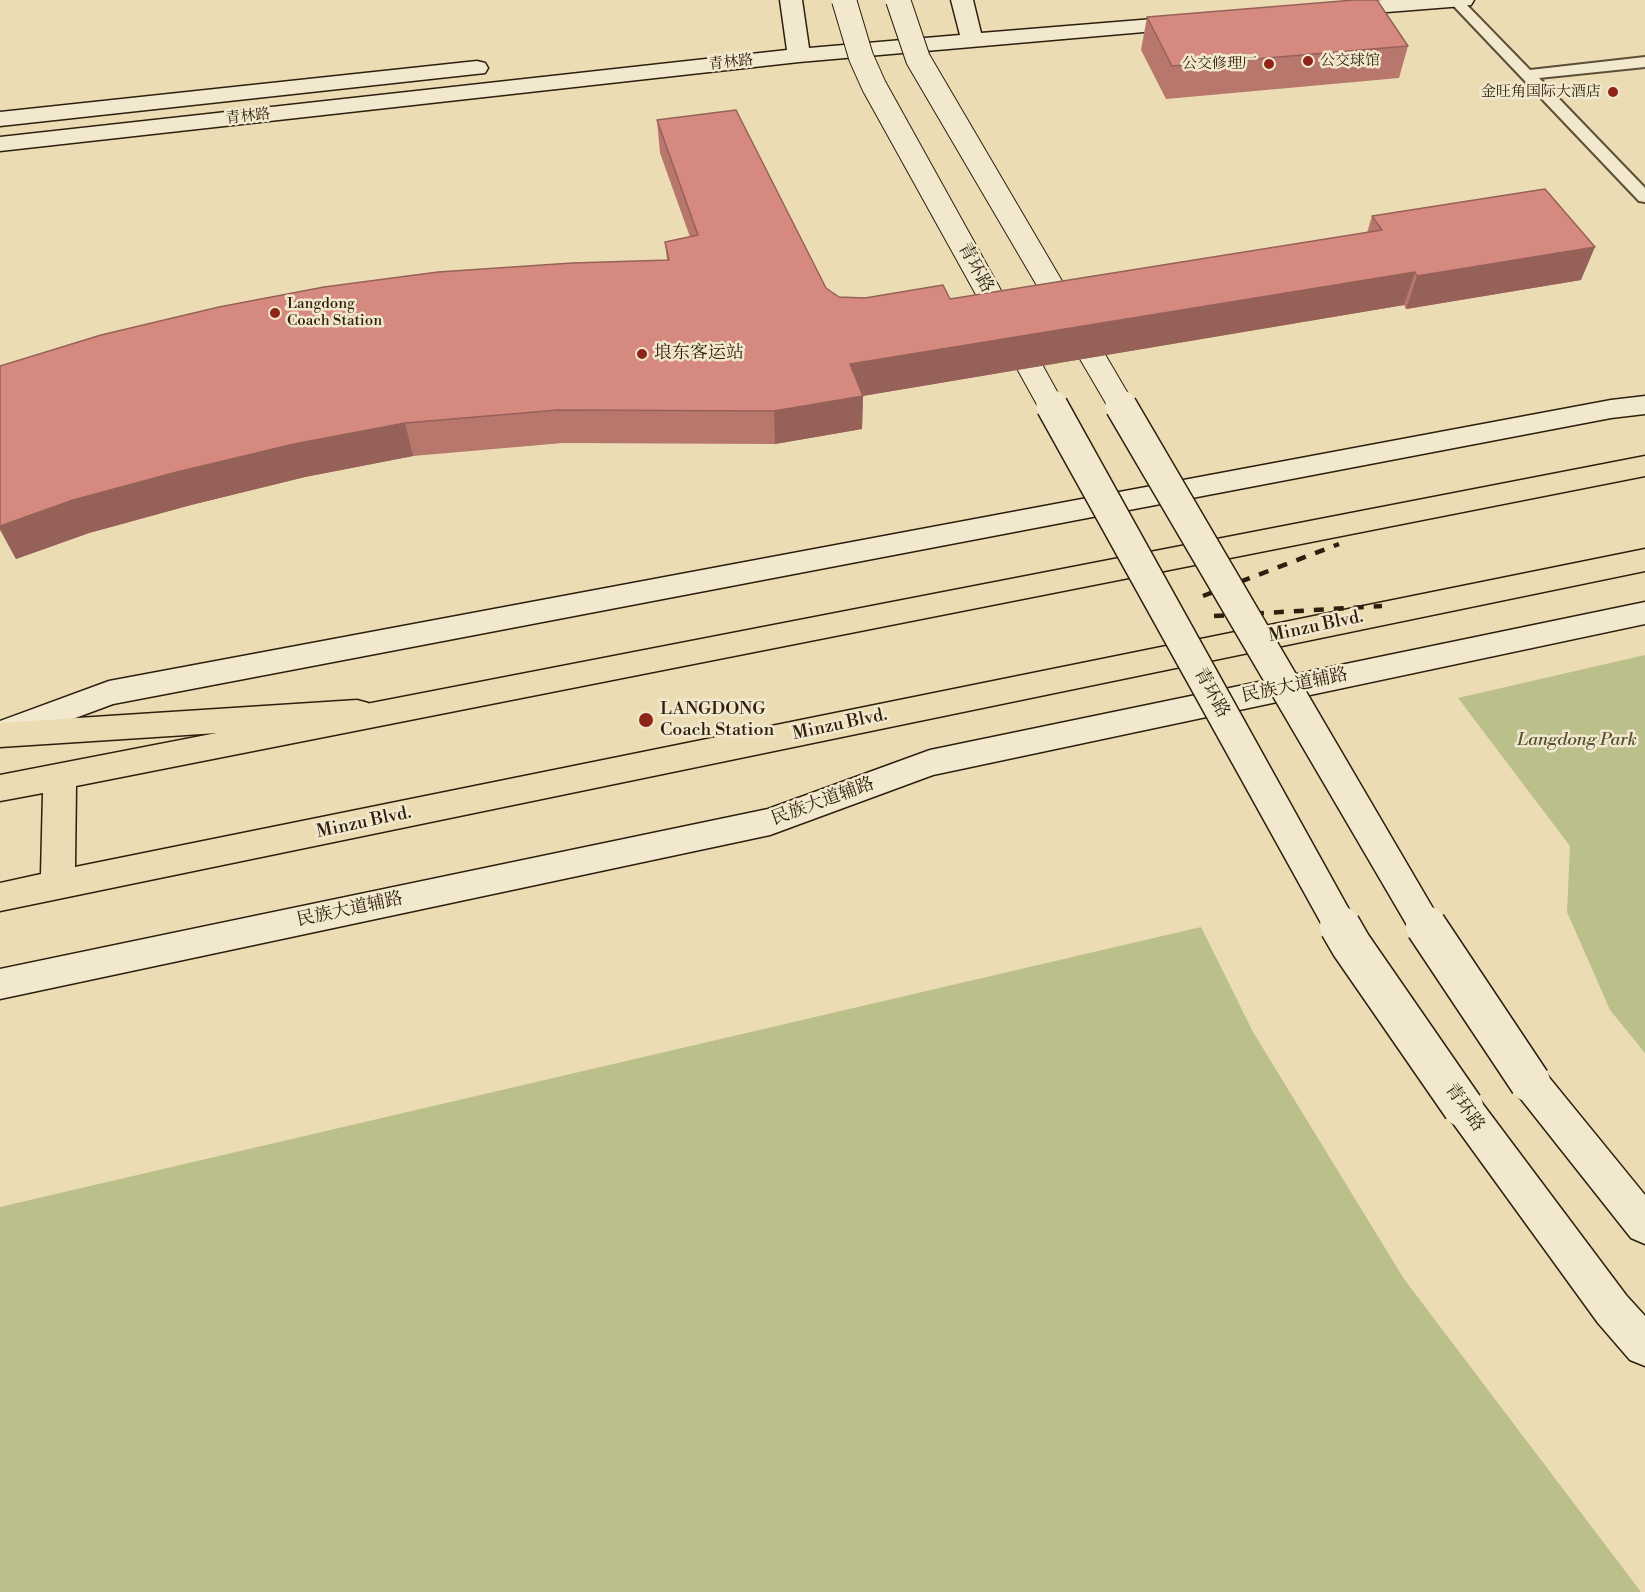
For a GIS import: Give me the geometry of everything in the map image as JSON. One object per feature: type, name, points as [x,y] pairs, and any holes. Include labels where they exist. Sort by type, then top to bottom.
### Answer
[{"type":"main road","points":[[789,42],[791,0]]},
{"type":"main road","name":"青环路","points":[[844,0],[861,57],[874,86],[1351,945],[1462,1107],[1612,1309],[1645,1346]]},
{"type":"main road","points":[[1314,12],[1463,0]]},
{"type":"main road","points":[[887,17],[914,48],[924,69],[1438,947],[1530,1082],[1645,1226]]},
{"type":"main road","name":"青林路","points":[[789,42],[824,31],[887,17],[939,21],[972,19],[1208,20]]},
{"type":"main road","name":"青林路","points":[[0,144],[972,19]]},
{"type":"main road","name":"青林路","points":[[0,119],[498,66]]},
{"type":"main road","points":[[0,734],[109,693],[1611,409],[1645,405]]},
{"type":"main road","points":[[0,788],[1645,466]]},
{"type":"main road","name":"Minzu Blvd.","points":[[0,897],[1645,560]]},
{"type":"main road","name":"民族大道辅路","points":[[0,984],[770,822],[930,763],[1645,613]]},
{"type":"main road","points":[[0,734],[404,709]]},
{"type":"main road","points":[[0,909],[58,885],[60,776]]},
{"type":"lane","points":[[1455,1],[1645,197]]},
{"type":"lane","points":[[1527,75],[1645,62]]},
{"type":"green space","name":"Langdong Park","points":[[1645,655],[1645,1053],[1610,1010],[1567,912],[1570,846],[1458,698]]},
{"type":"green space","points":[[1201,927],[1253,1032],[1404,1279],[1641,1592],[0,1592],[0,1207]]},
{"type":"building","points":[[1377,0],[1408,46],[1172,66],[1147,17]]},
{"type":"building","name":"埌东客运站","points":[[736,110],[826,288],[839,297],[865,298],[943,285],[950,299],[1382,230],[1372,216],[1545,189],[1595,247],[1417,276],[1415,272],[850,364],[863,396],[774,411],[558,410],[405,423],[294,444],[177,472],[73,500],[0,526],[0,366],[101,335],[219,307],[324,287],[438,272],[572,263],[669,260],[665,242],[698,235],[657,120]]},
{"type":"railway","points":[[1203,596],[1339,544]]},
{"type":"railway","points":[[1214,616],[1382,606]]},
{"type":"place","name":"公交球馆","points":[[1308,61]]},
{"type":"place","name":"公交修理厂","points":[[1269,64]]},
{"type":"place","name":"金旺角国际大酒店","points":[[1613,92]]},
{"type":"place","name":"Langdong Coach Station","points":[[275,313]]},
{"type":"place","name":"埌东客运站","points":[[642,354]]},
{"type":"place","name":"LANGDONG Coach Station","points":[[646,720]]}]
